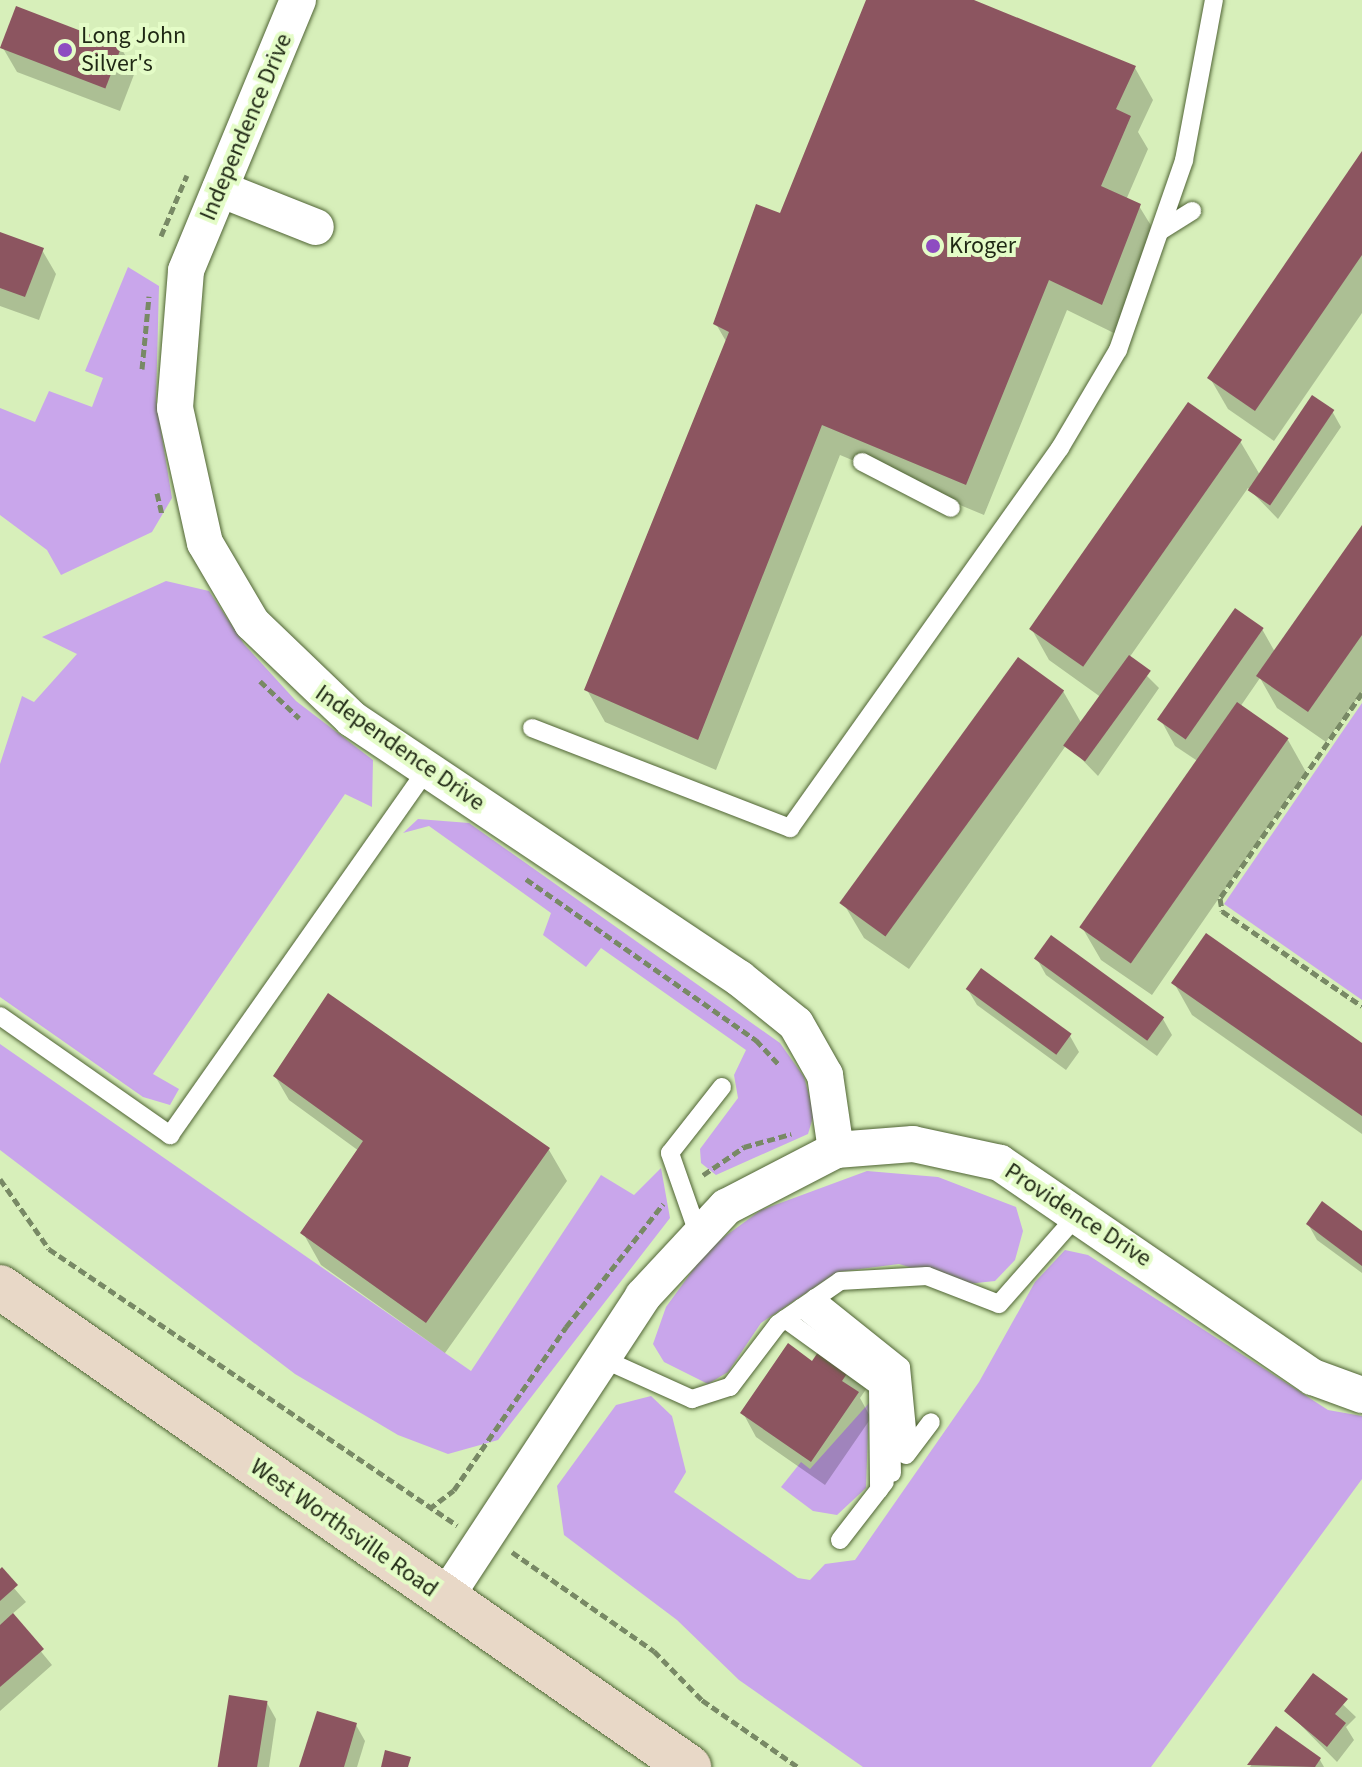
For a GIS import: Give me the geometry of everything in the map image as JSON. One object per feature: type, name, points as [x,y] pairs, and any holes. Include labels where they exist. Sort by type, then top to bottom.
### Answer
[{"type":"main road","name":"West Worthsville Road","points":[[0,1287],[445,1598],[674,1763]]},
{"type":"street","name":"Independence Drive","points":[[298,0],[186,271],[175,408],[205,543],[252,623],[303,680],[796,1024],[825,1075],[836,1150]]},
{"type":"street","points":[[220,189],[316,227]]},
{"type":"street","name":"Providence Drive","points":[[445,1598],[643,1296],[726,1207],[836,1150],[913,1144],[1000,1163],[1080,1212],[1313,1377],[1362,1395]]},
{"type":"lane","points":[[532,728],[790,828],[1060,448],[1118,350],[1184,160],[1214,0]]},
{"type":"lane","points":[[1160,231],[1192,211]]},
{"type":"lane","points":[[862,462],[951,508]]},
{"type":"lane","points":[[0,1016],[170,1135],[427,769]]},
{"type":"lane","points":[[699,1236],[670,1153],[722,1087]]},
{"type":"lane","points":[[601,1358],[692,1399],[730,1387],[785,1319],[840,1281],[927,1276],[999,1304],[1080,1212]]},
{"type":"lane","points":[[808,1303],[901,1367],[909,1450]]},
{"type":"lane","points":[[808,1303],[890,1378],[892,1473]]},
{"type":"lane","points":[[785,1319],[878,1386],[879,1490]]},
{"type":"lane","points":[[840,1540],[931,1422]]},
{"type":"path","points":[[1362,693],[1220,898],[1222,911],[1362,1006]]},
{"type":"path","points":[[510,868],[756,1040],[790,1076]]},
{"type":"path","points":[[429,1509],[454,1490],[566,1327],[683,1189],[744,1147],[804,1130]]},
{"type":"path","points":[[0,1179],[49,1249],[439,1516]]},
{"type":"path","points":[[528,1559],[798,1767]]},
{"type":"shaded area","points":[[128,267],[159,286],[156,401],[172,498],[152,532],[61,575],[47,550],[0,515],[0,408],[35,422],[49,391],[92,407],[103,378],[85,371]]},
{"type":"shaded area","points":[[166,581],[209,591],[244,644],[296,701],[373,760],[372,807],[345,794],[153,1074],[179,1089],[170,1105],[143,1097],[0,997],[0,764],[22,696],[34,702],[77,654],[42,637]]},
{"type":"shaded area","points":[[1362,703],[1362,1000],[1224,904]]},
{"type":"shaded area","points":[[418,819],[469,823],[780,1043],[804,1077],[814,1114],[808,1134],[716,1175],[701,1163],[700,1149],[738,1098],[734,1075],[746,1050],[601,948],[586,967],[543,935],[551,913],[429,826],[403,833]]},
{"type":"shaded area","points":[[0,1044],[471,1371],[601,1175],[634,1195],[661,1168],[670,1218],[498,1440],[448,1454],[398,1435],[295,1374],[0,1150]]},
{"type":"shaded area","points":[[867,1171],[938,1177],[1016,1207],[1023,1231],[1015,1260],[995,1281],[967,1284],[899,1264],[837,1272],[761,1323],[728,1372],[708,1384],[664,1362],[653,1344],[666,1307],[709,1248],[761,1210]]},
{"type":"shaded area","points":[[1065,1250],[1088,1255],[1328,1410],[1362,1416],[1362,1479],[1151,1767],[863,1767],[739,1680],[677,1620],[564,1535],[557,1486],[616,1405],[651,1396],[672,1416],[686,1472],[674,1492],[798,1578],[810,1580],[825,1564],[855,1560],[979,1382],[1035,1282]]},
{"type":"shaded area","points":[[869,1403],[866,1488],[837,1515],[813,1511],[781,1487],[801,1462],[810,1469]]},
{"type":"building","name":"Kroger","points":[[866,0],[974,0],[1136,66],[1116,109],[1131,116],[1101,186],[1141,204],[1102,305],[1049,280],[966,485],[822,425],[698,740],[584,690],[729,332],[713,324],[756,204],[780,213]]},
{"type":"building","points":[[16,6],[121,46],[105,89],[0,48]]},
{"type":"building","points":[[1362,151],[1362,255],[1255,411],[1207,378]]},
{"type":"building","points":[[0,232],[44,248],[25,297],[0,288]]},
{"type":"building","points":[[1312,395],[1334,410],[1270,505],[1248,490]]},
{"type":"building","points":[[1188,402],[1242,440],[1083,667],[1029,629]]},
{"type":"building","points":[[1362,525],[1362,635],[1308,712],[1256,676]]},
{"type":"building","points":[[1235,608],[1264,628],[1186,739],[1157,719]]},
{"type":"building","points":[[1129,655],[1151,671],[1085,761],[1063,746]]},
{"type":"building","points":[[1018,657],[1064,691],[885,936],[839,903]]},
{"type":"building","points":[[1237,702],[1289,738],[1131,963],[1079,927]]},
{"type":"building","points":[[1206,933],[1362,1043],[1362,1116],[1171,983]]},
{"type":"building","points":[[1051,935],[1164,1017],[1147,1041],[1034,958]]},
{"type":"building","points":[[981,968],[1072,1034],[1056,1055],[966,989]]},
{"type":"building","points":[[328,993],[550,1148],[426,1323],[300,1233],[363,1141],[273,1076]]},
{"type":"building","points":[[1322,1201],[1362,1231],[1362,1266],[1306,1224]]},
{"type":"building","points":[[845,1313],[874,1334],[842,1381],[859,1392],[811,1462],[740,1413],[788,1343],[812,1361]]},
{"type":"building","points":[[2,1567],[18,1585],[0,1601],[0,1569]]},
{"type":"building","points":[[13,1613],[44,1649],[0,1687],[0,1625]]},
{"type":"building","points":[[1313,1673],[1348,1699],[1335,1714],[1346,1723],[1327,1747],[1284,1711]]},
{"type":"building","points":[[229,1695],[268,1701],[257,1767],[218,1767]]},
{"type":"building","points":[[317,1711],[357,1723],[344,1767],[299,1767]]},
{"type":"building","points":[[1276,1726],[1321,1758],[1315,1767],[1247,1765]]},
{"type":"building","points":[[385,1750],[411,1757],[408,1767],[381,1767]]},
{"type":"place","name":"Long John Silver's","points":[[65,50]]},
{"type":"place","name":"Kroger","points":[[933,246]]}]
